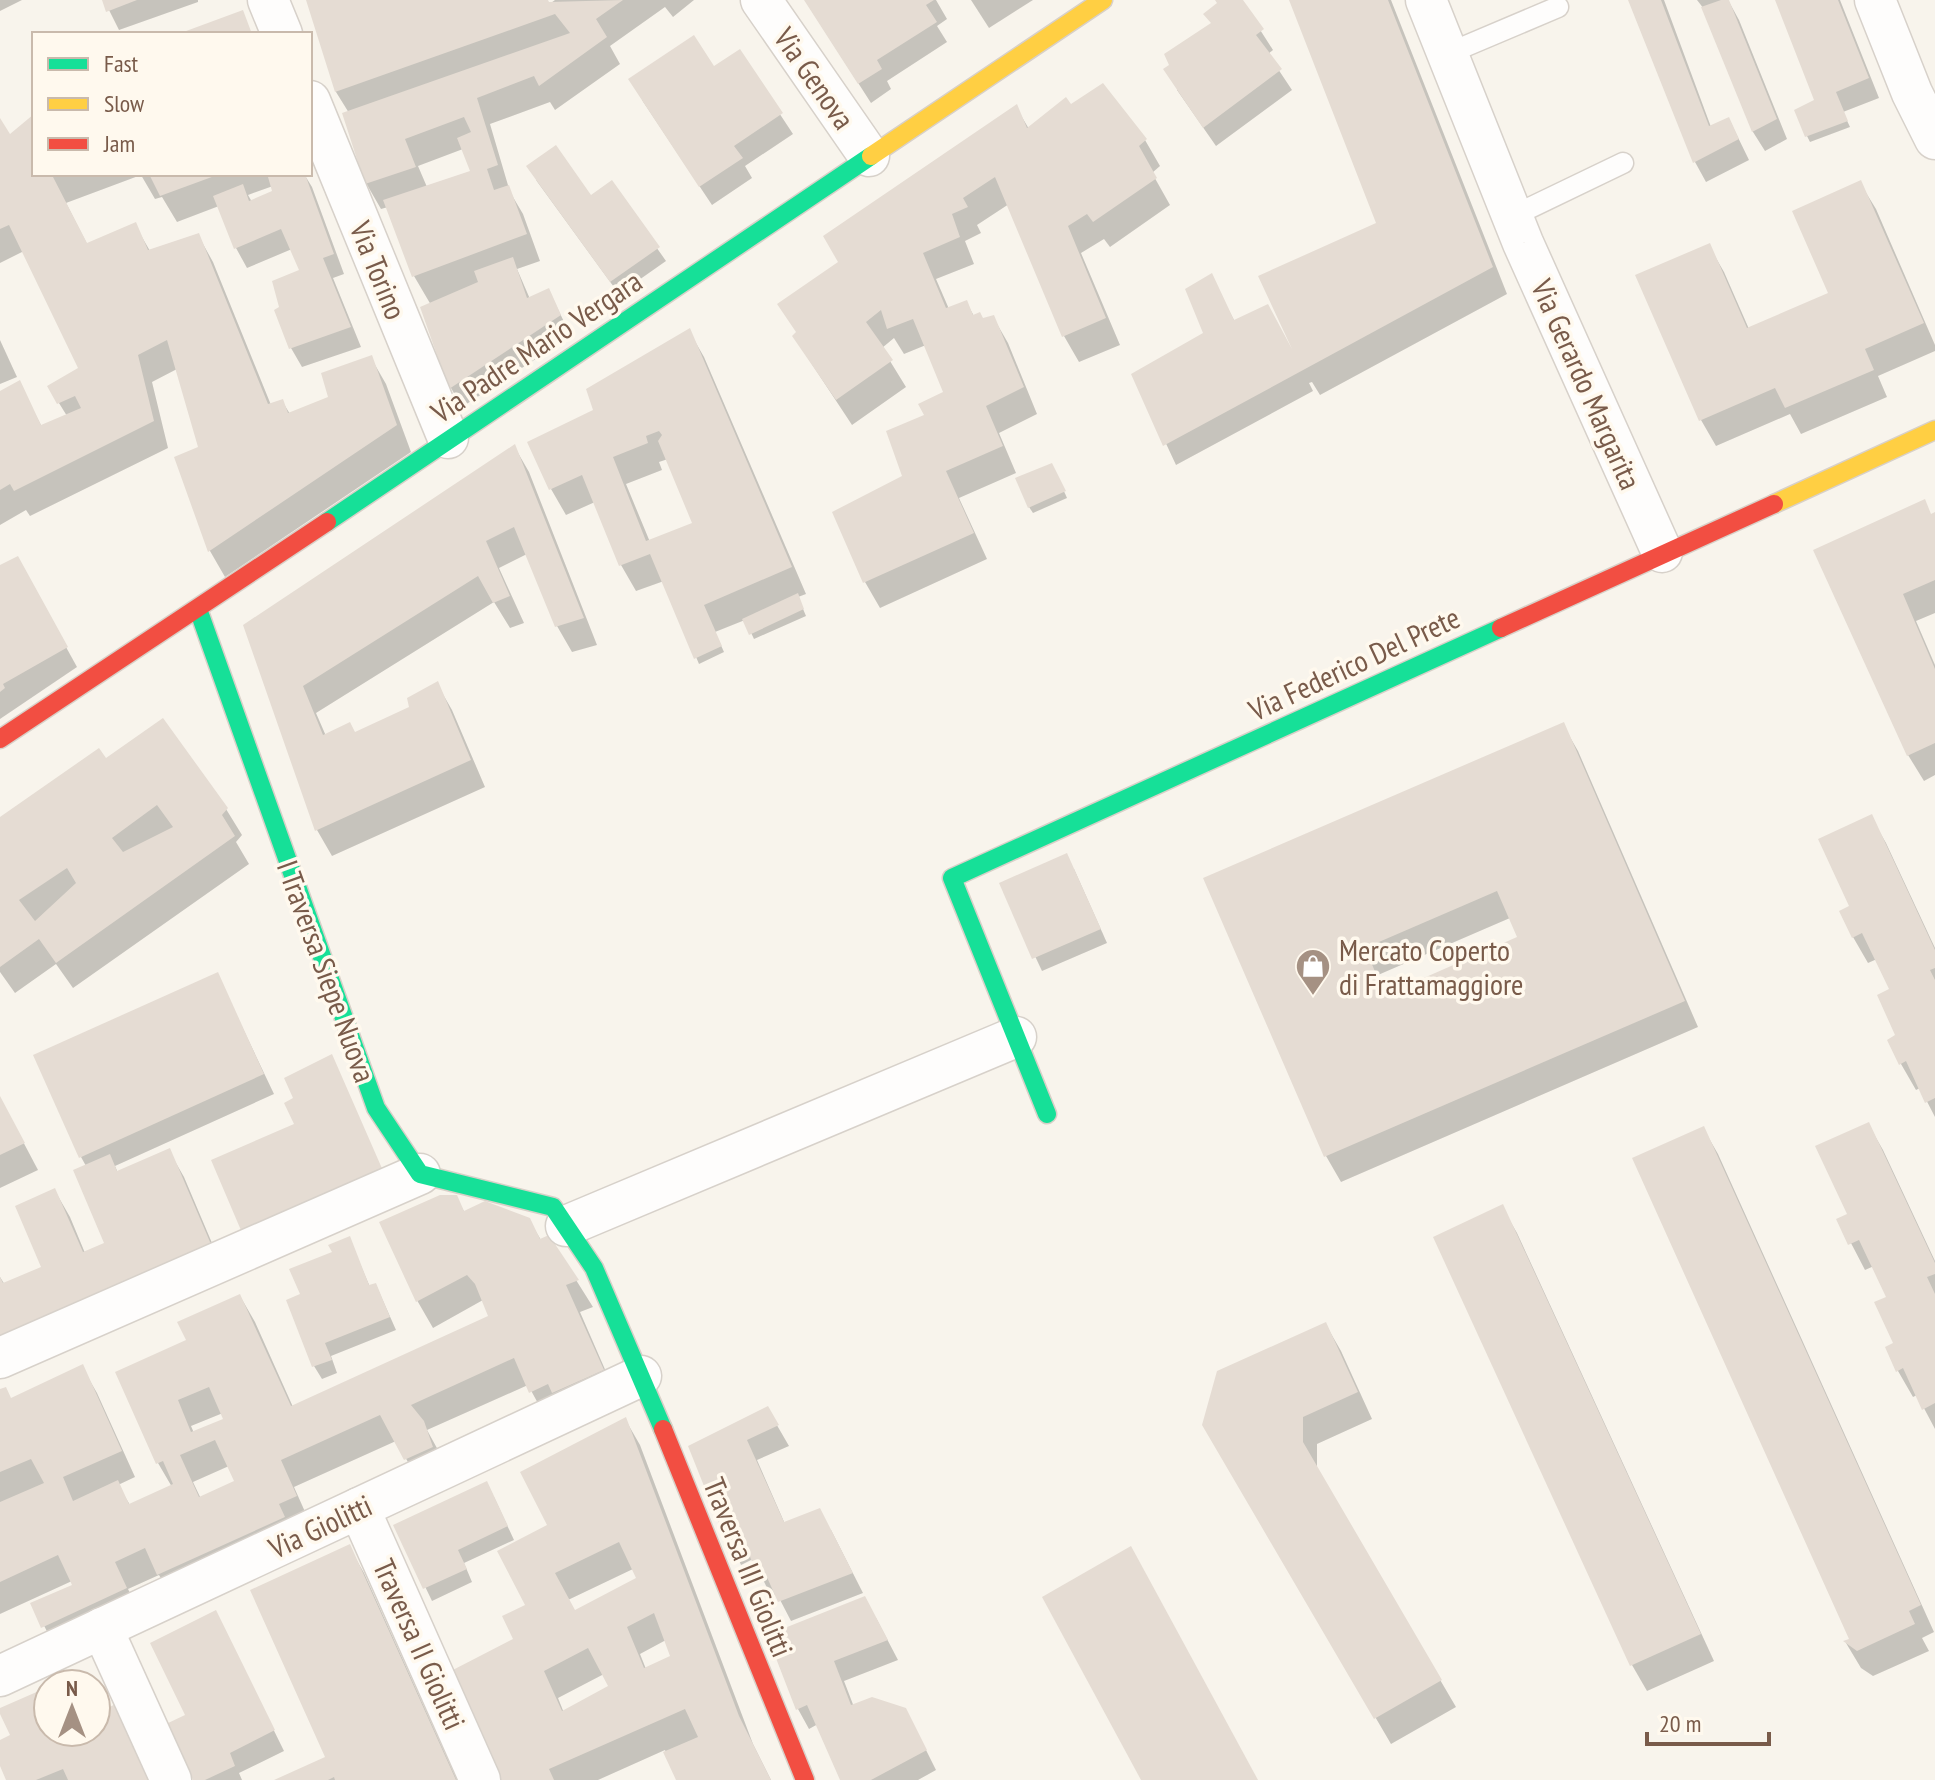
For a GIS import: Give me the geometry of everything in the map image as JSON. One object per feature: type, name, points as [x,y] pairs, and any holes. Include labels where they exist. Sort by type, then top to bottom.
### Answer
[{"type":"street","points":[[268,0],[281,32]]},
{"type":"street","name":"Via Genova","points":[[761,0],[869,156]]},
{"type":"street","name":"Via Padre Mario Vergara","points":[[0,739],[1103,0]]},
{"type":"street","name":"Via Gerardo Margarita","points":[[1426,0],[1513,216],[1662,552]]},
{"type":"street","points":[[1875,0],[1912,93],[1935,139]]},
{"type":"street","name":"Via Torino","points":[[312,106],[448,438]]},
{"type":"street","name":"Via Federico Del Prete","points":[[1016,1037],[952,878],[1935,430]]},
{"type":"street","name":"I Traversa Siepe Nuova","points":[[198,609],[376,1108],[420,1174]]},
{"type":"street","points":[[566,1226],[1016,1037],[1047,1114]]},
{"type":"street","points":[[0,1358],[420,1174],[553,1207],[594,1268],[641,1376]]},
{"type":"street","name":"Via Giolitti","points":[[0,1676],[641,1376]]},
{"type":"street","name":"Traversa III Giolitti","points":[[641,1376],[805,1780]]},
{"type":"street","name":"Traversa II Giolitti","points":[[359,1508],[480,1780]]},
{"type":"street","points":[[102,1628],[171,1780]]},
{"type":"lane","points":[[1447,54],[1558,7]]},
{"type":"lane","points":[[1513,216],[1623,163]]},
{"type":"building","points":[[102,0],[137,0],[106,12]]},
{"type":"building","points":[[306,0],[623,0],[596,19],[607,37],[539,86],[534,76],[477,98],[498,165],[487,169],[494,190],[509,185],[527,234],[412,277],[383,200],[470,171],[457,138],[471,132],[464,117],[405,139],[416,167],[365,184],[342,113],[570,33],[555,14],[335,92]]},
{"type":"building","points":[[804,0],[934,0],[926,5],[937,22],[877,60],[882,69],[858,84]]},
{"type":"building","points":[[1215,0],[1243,0],[1264,29],[1256,35],[1282,69],[1203,128],[1163,69],[1169,65],[1164,54],[1211,23],[1203,14],[1217,3]]},
{"type":"building","points":[[1289,0],[1388,0],[1493,267],[1163,446],[1131,374],[1203,333],[1185,289],[1212,273],[1234,320],[1268,304],[1292,349],[1258,276],[1376,223]]},
{"type":"building","points":[[1628,0],[1661,0],[1709,126],[1729,117],[1739,139],[1693,163]]},
{"type":"building","points":[[1729,0],[1777,119],[1752,132],[1701,7]]},
{"type":"building","points":[[1775,0],[1838,0],[1869,78],[1836,92],[1848,121],[1805,137],[1794,110],[1814,100]]},
{"type":"building","points":[[243,10],[251,32],[183,32]]},
{"type":"building","points":[[694,35],[714,66],[740,49],[783,113],[734,146],[743,158],[699,187],[628,79]]},
{"type":"building","points":[[1103,83],[1147,139],[1139,146],[1157,178],[1093,222],[1087,214],[1068,226],[1106,318],[1062,337],[995,177],[963,198],[968,207],[952,214],[960,237],[923,253],[946,308],[967,300],[973,315],[980,312],[983,318],[994,315],[1024,387],[986,406],[1003,446],[946,471],[974,533],[863,583],[832,512],[902,476],[886,431],[924,415],[918,404],[943,392],[913,319],[887,329],[881,310],[866,322],[893,360],[836,400],[792,336],[796,332],[777,304],[838,262],[823,236],[1017,104],[1027,128],[1066,97],[1071,104]]},
{"type":"building","points":[[32,116],[32,176],[55,176],[87,243],[136,222],[148,250],[199,233],[268,404],[283,399],[288,413],[328,397],[321,373],[372,355],[397,425],[208,552],[174,457],[198,447],[167,340],[138,355],[154,421],[14,491],[10,484],[0,490],[0,391],[20,380],[41,425],[81,408],[75,396],[57,404],[47,386],[78,368],[9,225],[0,229],[0,118],[10,134]]},
{"type":"building","points":[[556,145],[591,195],[612,180],[660,247],[610,282],[526,166]]},
{"type":"building","points":[[150,176],[215,176],[160,196]]},
{"type":"building","points":[[306,176],[334,254],[323,258],[351,327],[289,349],[274,310],[279,307],[272,281],[299,270],[281,229],[234,249],[213,196],[243,184],[249,201],[272,191],[268,177]]},
{"type":"building","points":[[1861,180],[1924,323],[1865,349],[1874,370],[1785,408],[1775,388],[1699,421],[1635,275],[1710,243],[1747,328],[1828,293],[1792,211]]},
{"type":"building","points":[[513,257],[527,298],[549,288],[561,315],[449,389],[420,307],[478,282],[474,271]]},
{"type":"building","points":[[690,328],[792,567],[704,605],[722,646],[694,659],[650,554],[619,566],[582,475],[549,490],[527,442],[593,410],[586,389]],"holes":[[[659,431],[662,435],[658,441],[692,523],[646,541],[613,457],[648,443],[646,436]]]},
{"type":"building","points":[[515,444],[584,618],[555,627],[514,527],[486,541],[510,596],[493,603],[478,576],[303,686],[323,735],[350,722],[355,732],[409,707],[407,698],[438,681],[471,760],[315,831],[243,625]]},
{"type":"building","points":[[1052,463],[1066,491],[1028,508],[1015,478]]},
{"type":"building","points":[[1925,499],[1931,514],[1935,512],[1935,580],[1903,594],[1935,669],[1935,743],[1907,756],[1813,550]]},
{"type":"building","points":[[18,556],[68,647],[3,684],[5,688],[0,692],[0,565]]},
{"type":"building","points":[[798,593],[804,609],[749,635],[742,619]]},
{"type":"building","points":[[163,718],[228,808],[222,815],[235,836],[56,963],[39,939],[0,967],[0,817],[99,748],[106,758]],"holes":[[[157,805],[173,827],[123,852],[112,838]],[[67,868],[76,883],[35,921],[19,900]]]},
{"type":"building","points":[[1564,722],[1685,1001],[1324,1157],[1203,878]],"holes":[[[1497,891],[1517,937],[1385,995],[1365,948]]]},
{"type":"building","points":[[1872,814],[1935,950],[1935,968],[1930,970],[1935,980],[1935,1098],[1925,1103],[1906,1061],[1899,1065],[1887,1040],[1895,1035],[1877,995],[1889,989],[1862,933],[1852,938],[1839,911],[1849,906],[1818,839]]},
{"type":"building","points":[[1067,853],[1101,929],[1032,959],[999,883]]},
{"type":"building","points":[[218,972],[264,1074],[79,1158],[33,1055]]},
{"type":"building","points":[[332,1054],[384,1173],[243,1235],[211,1160],[294,1124],[284,1103],[293,1098],[284,1078]]},
{"type":"building","points":[[0,1096],[25,1143],[0,1155]]},
{"type":"building","points":[[1869,1122],[1935,1263],[1935,1274],[1927,1277],[1935,1294],[1935,1403],[1922,1410],[1903,1368],[1896,1372],[1885,1347],[1893,1343],[1874,1302],[1886,1297],[1859,1240],[1848,1245],[1836,1219],[1847,1214],[1815,1146]]},
{"type":"building","points":[[1704,1126],[1921,1605],[1909,1611],[1915,1624],[1857,1651],[1843,1641],[1849,1639],[1632,1158]]},
{"type":"building","points":[[170,1148],[213,1249],[0,1340],[0,1277],[3,1283],[41,1267],[15,1206],[55,1188],[83,1252],[104,1243],[73,1170],[110,1154],[117,1171]]},
{"type":"building","points":[[440,1195],[457,1195],[464,1211],[485,1201],[530,1218],[540,1239],[549,1235],[579,1280],[566,1285],[604,1370],[552,1393],[548,1384],[529,1393],[514,1358],[411,1405],[424,1421],[433,1447],[404,1460],[380,1415],[281,1460],[297,1496],[279,1504],[285,1517],[157,1575],[145,1548],[115,1562],[127,1588],[41,1628],[30,1603],[72,1585],[58,1555],[0,1582],[0,1502],[44,1483],[31,1459],[0,1472],[0,1389],[6,1387],[11,1398],[83,1364],[122,1451],[63,1477],[73,1501],[118,1480],[129,1504],[173,1484],[163,1461],[156,1464],[115,1372],[186,1340],[177,1322],[240,1294],[291,1406],[488,1316],[475,1284],[467,1275],[416,1302],[379,1222]],"holes":[[[209,1387],[223,1419],[191,1432],[178,1400]],[[215,1440],[234,1481],[199,1497],[180,1455]]]},
{"type":"building","points":[[1503,1204],[1701,1634],[1630,1666],[1433,1237]]},
{"type":"building","points":[[350,1236],[369,1285],[376,1283],[390,1317],[325,1343],[332,1360],[312,1367],[286,1300],[300,1294],[289,1269],[332,1252],[328,1245]]},
{"type":"building","points":[[1326,1322],[1358,1392],[1303,1417],[1303,1442],[1442,1680],[1374,1719],[1202,1425],[1217,1371]]},
{"type":"building","points":[[768,1406],[779,1425],[747,1440],[784,1522],[820,1508],[853,1573],[778,1602],[766,1575],[758,1577],[743,1539],[728,1546],[688,1446]]},
{"type":"building","points":[[626,1417],[739,1716],[771,1780],[676,1780],[663,1752],[698,1737],[685,1709],[549,1769],[554,1780],[498,1780],[447,1673],[513,1639],[502,1616],[525,1605],[497,1551],[547,1525],[520,1472]],"holes":[[[619,1542],[636,1578],[575,1610],[555,1573]],[[654,1613],[670,1656],[644,1668],[627,1627]],[[588,1648],[608,1686],[562,1711],[544,1671]]]},
{"type":"building","points":[[487,1481],[508,1526],[458,1550],[467,1569],[423,1589],[393,1525]]},
{"type":"building","points":[[350,1544],[456,1780],[335,1780],[334,1777],[328,1780],[274,1780],[325,1757],[250,1590]]},
{"type":"building","points":[[1131,1546],[1258,1780],[1141,1780],[1042,1597]]},
{"type":"building","points":[[865,1596],[888,1640],[834,1661],[851,1705],[872,1697],[906,1708],[927,1750],[871,1780],[840,1780],[807,1705],[796,1710],[767,1635]]},
{"type":"building","points":[[216,1610],[275,1730],[230,1753],[235,1766],[205,1780],[193,1780],[166,1724],[185,1715],[150,1643]]},
{"type":"building","points":[[32,1694],[32,1748],[112,1748],[112,1706],[116,1704],[150,1780],[68,1780],[63,1769],[36,1780],[6,1780],[0,1766],[0,1740],[10,1735],[0,1708]]},
{"type":"traffic: fast","points":[[327,522],[871,156]]},
{"type":"traffic: fast","points":[[198,609],[376,1108],[420,1174],[553,1207],[594,1268],[663,1429]]},
{"type":"traffic: fast","points":[[1047,1114],[952,878],[1501,628]]},
{"type":"traffic: slow","points":[[871,156],[1103,0]]},
{"type":"traffic: slow","points":[[1774,504],[1935,430]]},
{"type":"traffic: jam","points":[[1501,628],[1774,504]]},
{"type":"traffic: jam","points":[[0,739],[327,522]]},
{"type":"traffic: jam","points":[[663,1429],[805,1780]]},
{"type":"place","name":"Mercato Coperto di Frattamaggiore","points":[[1313,997]]}]
